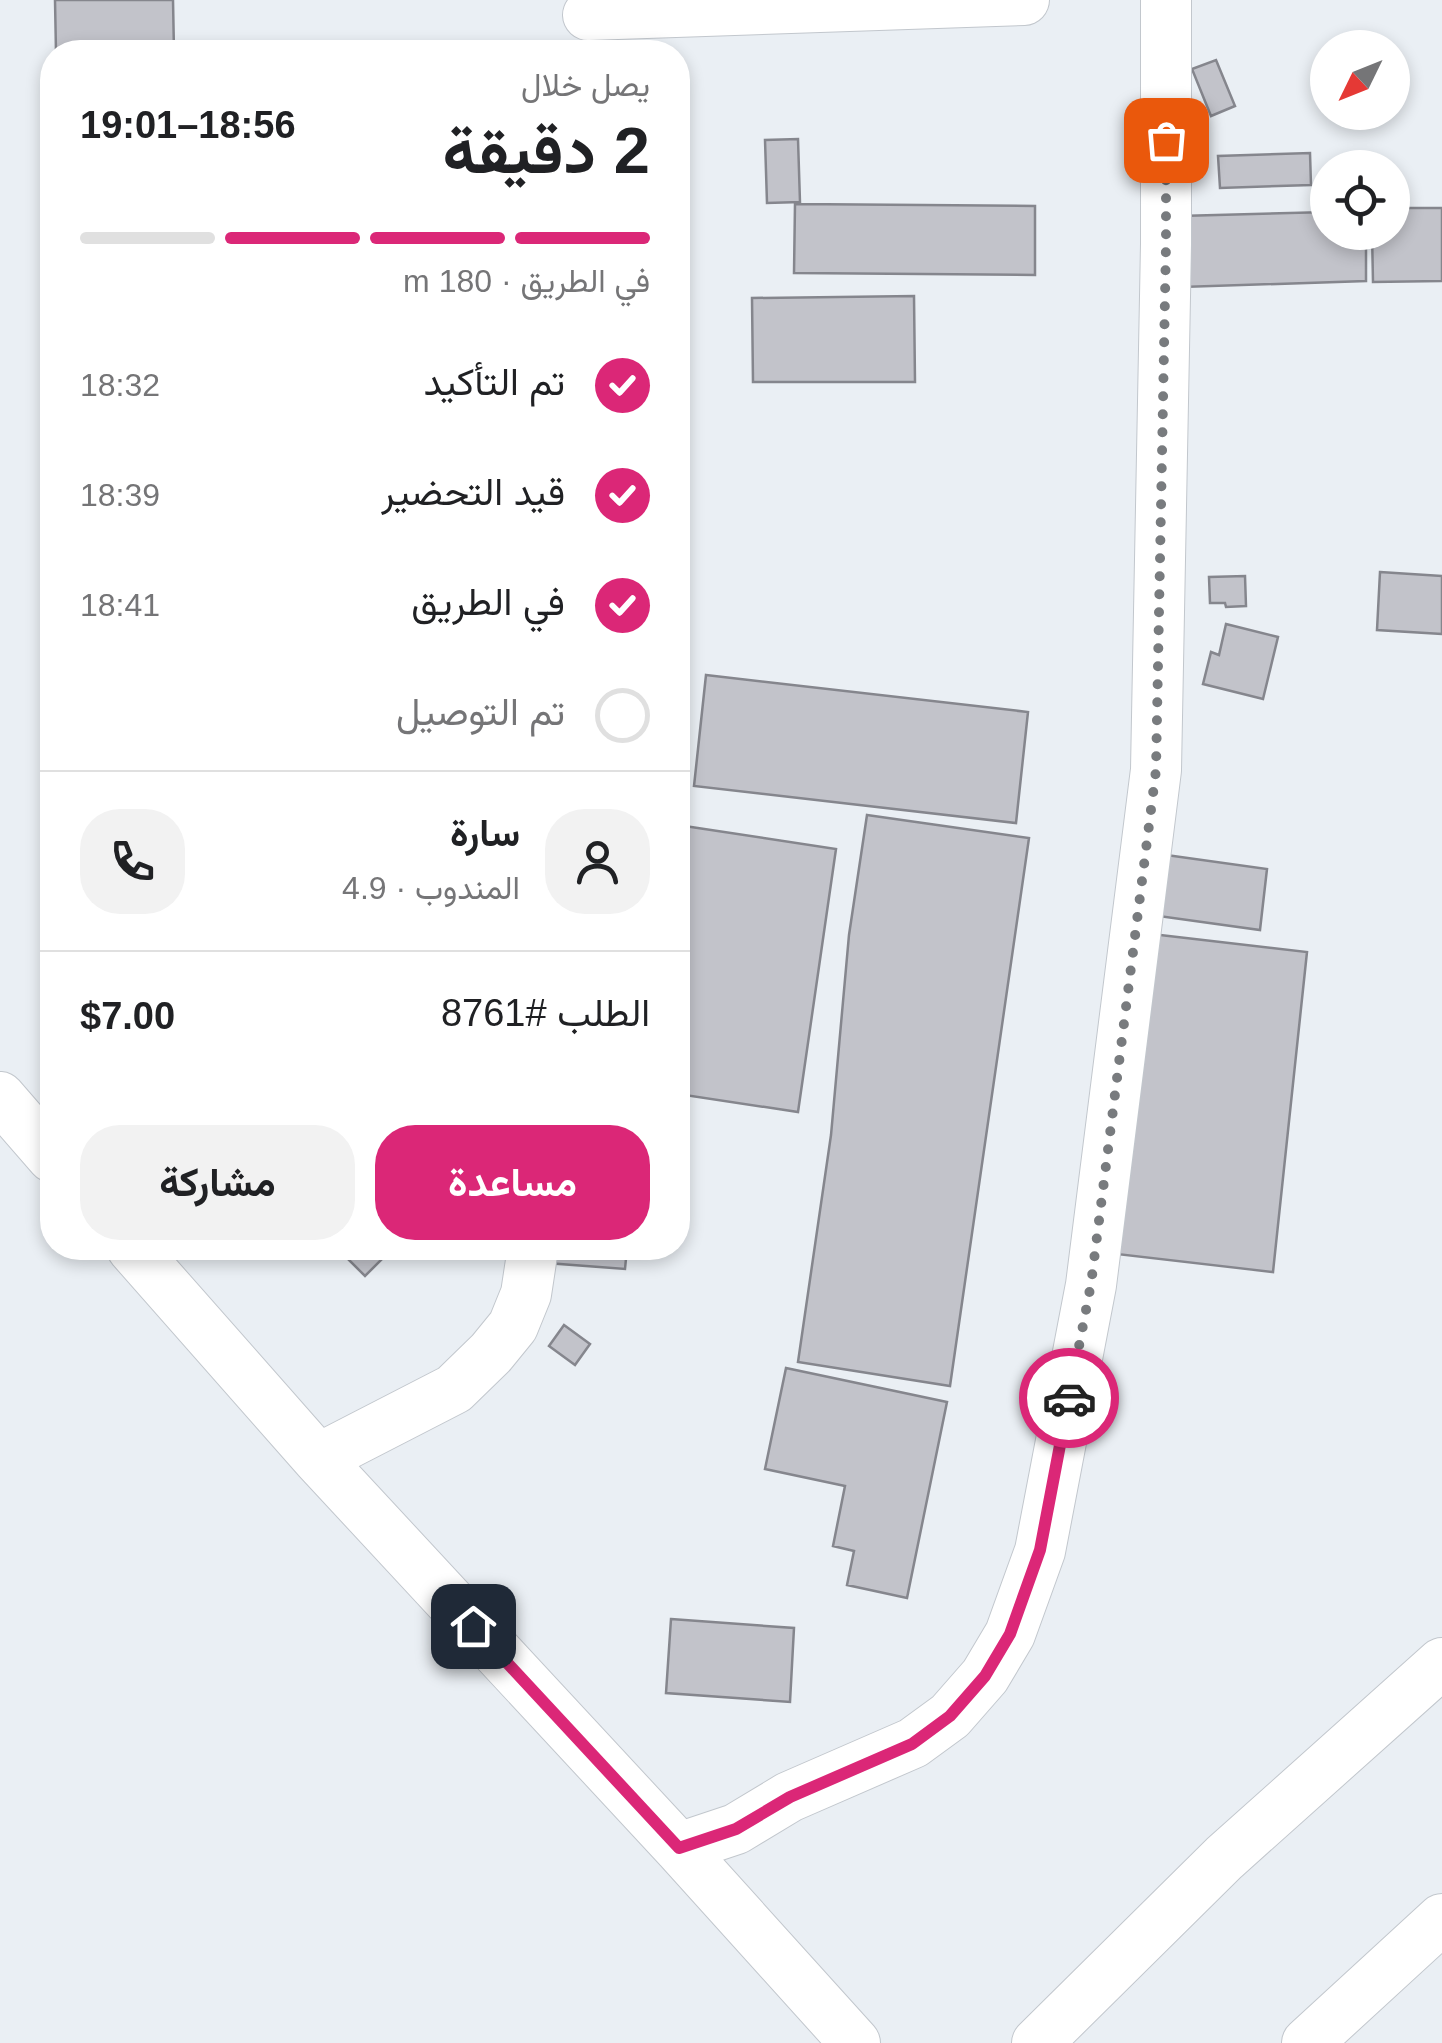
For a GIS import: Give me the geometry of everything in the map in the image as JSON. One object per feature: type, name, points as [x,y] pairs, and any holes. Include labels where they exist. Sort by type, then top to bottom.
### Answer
[{"type":"street","points":[[588,22],[1024,0]]},
{"type":"street","points":[[679,1848],[736,1829],[790,1797],[912,1744],[950,1716],[985,1676],[1010,1634],[1040,1550],[1091,1284],[1156,770],[1166,244],[1166,0]]},
{"type":"street","points":[[0,1097],[40,1143]]},
{"type":"street","points":[[143,1260],[318,1459],[855,2043]]},
{"type":"street","points":[[318,1459],[454,1389],[492,1353],[513,1326],[526,1294],[530,1260]]},
{"type":"street","points":[[1038,2043],[1235,1848],[1442,1663]]},
{"type":"street","points":[[1307,2043],[1442,1919]]},
{"type":"building","points":[[55,0],[173,0],[174,40],[56,40]]},
{"type":"building","points":[[1216,60],[1235,106],[1211,116],[1192,69]]},
{"type":"building","points":[[798,139],[800,202],[767,203],[765,140]]},
{"type":"building","points":[[1310,153],[1310,185],[1220,188],[1218,156]]},
{"type":"building","points":[[795,204],[1035,206],[1035,275],[794,273]]},
{"type":"building","points":[[1410,208],[1442,208],[1442,281],[1373,282],[1372,250],[1410,250]]},
{"type":"building","points":[[1310,212],[1310,250],[1366,250],[1366,281],[1182,287],[1180,216]]},
{"type":"building","points":[[914,296],[915,382],[753,382],[752,298]]},
{"type":"building","points":[[1380,572],[1442,576],[1442,634],[1377,630]]},
{"type":"building","points":[[1245,576],[1246,606],[1210,603],[1209,577]]},
{"type":"building","points":[[1226,624],[1278,637],[1263,699],[1203,684],[1211,652],[1219,655]]},
{"type":"building","points":[[706,675],[1028,712],[1016,823],[694,786]]},
{"type":"building","points":[[867,815],[1029,838],[950,1386],[798,1362],[831,1135],[849,935]]},
{"type":"building","points":[[690,827],[836,849],[798,1112],[690,1096]]},
{"type":"building","points":[[1152,853],[1267,869],[1260,930],[1144,914]]},
{"type":"building","points":[[1143,933],[1307,952],[1273,1272],[1108,1253]]},
{"type":"building","points":[[349,1260],[381,1260],[365,1276]]},
{"type":"building","points":[[547,1260],[626,1260],[625,1269],[547,1263]]},
{"type":"building","points":[[564,1325],[590,1344],[575,1365],[549,1346]]},
{"type":"building","points":[[786,1368],[947,1402],[907,1598],[847,1585],[854,1551],[833,1546],[845,1486],[765,1469]]},
{"type":"building","points":[[671,1619],[794,1628],[790,1702],[666,1693]]},
{"type":"way so far","points":[[1069,1398],[1091,1284],[1156,770],[1166,140]]},
{"type":"route","points":[[473,1626],[679,1848],[736,1829],[790,1797],[912,1744],[950,1716],[985,1676],[1010,1634],[1040,1550],[1069,1398]]}]
